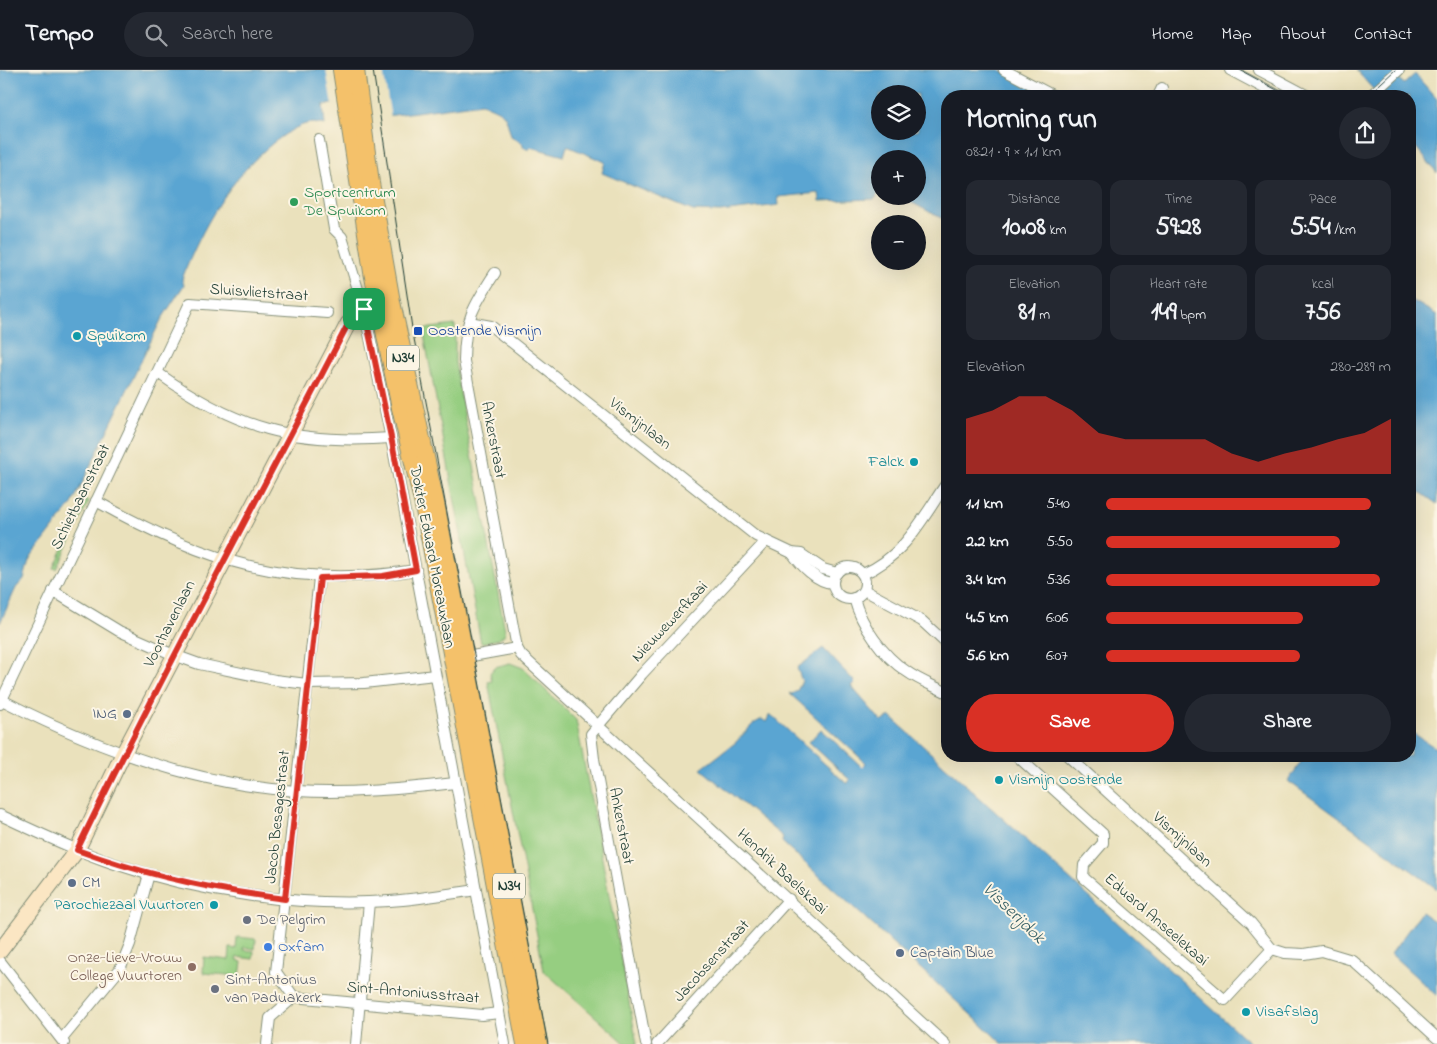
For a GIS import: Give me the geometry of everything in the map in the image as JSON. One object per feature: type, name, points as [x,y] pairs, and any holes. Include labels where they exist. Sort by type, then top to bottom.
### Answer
[{"type":"main road","name":"Dokter Eduard Moreauxlaan","points":[[341,70],[353,103]]},
{"type":"main road","name":"Dokter Eduard Moreauxlaan","points":[[356,70],[353,103],[363,218],[378,305],[400,408],[459,659],[539,1044]]},
{"type":"main road","name":"Dokter Eduard Moreauxlaan","points":[[459,659],[525,1044]]},
{"type":"street","points":[[1004,70],[1042,90]]},
{"type":"street","points":[[1230,70],[1268,90]]},
{"type":"street","points":[[1259,70],[1297,90]]},
{"type":"street","points":[[1377,90],[1399,70]]},
{"type":"street","points":[[319,140],[334,229],[342,237],[378,305]]},
{"type":"street","name":"Ankerstraat","points":[[495,273],[474,305],[464,349],[466,377],[517,648]]},
{"type":"street","name":"Sluisvlietstraat","points":[[190,303],[327,313]]},
{"type":"street","name":"Schietbaanstraat","points":[[1,702],[190,303]]},
{"type":"street","name":"Voorhavenlaan","points":[[0,951],[77,850],[123,754],[223,559],[348,324],[378,305]]},
{"type":"street","name":"Dokter Eduard Moreauxlaan","points":[[378,305],[391,438],[505,1044]]},
{"type":"street","name":"Vismijnlaan","points":[[469,322],[491,326],[766,541],[792,553],[801,554],[823,569],[836,572]]},
{"type":"street","points":[[158,373],[207,405],[236,419],[289,436],[349,440],[391,438]]},
{"type":"street","points":[[863,574],[880,568],[900,551],[941,490]]},
{"type":"street","points":[[96,501],[167,539],[223,559],[289,574],[320,578],[383,576],[416,570]]},
{"type":"street","name":"Nieuwewerfkaai","points":[[598,724],[766,541]]},
{"type":"street","name":"Vismijnlaan","points":[[792,553],[800,564],[820,578],[833,583]]},
{"type":"street","points":[[850,567],[858,569],[863,574],[866,582],[864,590],[854,598],[848,599],[837,594],[833,583],[836,572],[850,567]]},
{"type":"street","name":"Jacob Besagestraat","points":[[294,997],[276,972],[320,578]]},
{"type":"street","points":[[864,590],[922,621],[941,639]]},
{"type":"street","points":[[53,591],[120,631],[174,656],[199,664],[275,680],[307,684],[364,684],[435,675]]},
{"type":"street","points":[[854,598],[860,616],[894,661],[906,672],[941,690]]},
{"type":"street","points":[[459,659],[517,648],[521,655],[598,724]]},
{"type":"street","points":[[1,702],[58,728],[123,754],[218,780],[296,791],[385,790],[455,784]]},
{"type":"street","name":"Ankerstraat","points":[[598,724],[591,734],[594,759],[646,1044]]},
{"type":"street","name":"Hendrik Baelskaai","points":[[598,724],[945,1044]]},
{"type":"street","name":"Eduard Anseelekaai","points":[[1024,762],[1103,834],[1103,843],[1084,864],[1083,877],[1225,1000],[1272,950]]},
{"type":"street","name":"Vismijnlaan","points":[[1075,762],[1251,923],[1272,950]]},
{"type":"street","points":[[0,815],[77,850],[148,874],[215,889],[285,899],[369,902],[412,899],[476,890]]},
{"type":"street","points":[[0,961],[63,1042],[120,969],[130,944],[148,874]]},
{"type":"street","name":"Jacobsenstraat","points":[[657,1044],[789,899]]},
{"type":"street","points":[[356,1044],[369,902]]},
{"type":"street","points":[[1272,950],[1285,954],[1304,954],[1322,951],[1352,960],[1437,1038]]},
{"type":"street","points":[[267,1044],[270,1018],[294,997]]},
{"type":"street","name":"Sint-Antoniusstraat","points":[[294,997],[482,1015],[499,1013]]},
{"type":"green space","points":[[455,325],[455,362],[458,381],[505,630],[505,634],[499,639],[481,643],[423,329]]},
{"type":"green space","points":[[86,500],[89,501],[57,569],[54,568]]},
{"type":"green space","points":[[510,663],[523,668],[576,720],[637,1044],[626,1044],[544,971],[488,682],[492,681],[490,673],[495,667]]},
{"type":"green space","points":[[237,937],[256,939],[255,949],[244,947],[244,950],[254,951],[253,959],[237,957],[237,960],[242,962],[240,976],[203,973],[204,957],[229,960],[230,948],[236,949]]},
{"type":"water","name":"Spuikom","points":[[0,70],[1000,70],[1038,90],[941,90],[941,218],[916,205],[926,205],[926,150],[871,150],[871,199],[820,201],[819,193],[778,197],[779,205],[720,212],[693,211],[602,173],[605,162],[567,146],[564,156],[530,147],[529,150],[523,147],[523,144],[511,136],[503,114],[482,103],[372,118],[370,100],[323,105],[325,125],[311,123],[302,125],[273,143],[243,172],[208,222],[182,279],[184,285],[161,320],[72,504],[29,560],[24,579],[16,588],[0,623]]},
{"type":"water","points":[[1356,70],[1391,70],[1404,84],[1415,74],[1437,99],[1437,173],[1416,147],[1416,90],[1374,90]]},
{"type":"water","points":[[1416,303],[1437,315],[1437,504],[1416,489]]},
{"type":"water","name":"Visserijdok","points":[[823,648],[855,682],[851,686],[882,722],[890,716],[1251,1044],[1003,1044],[782,842],[783,837],[701,769],[735,743],[753,724],[762,719],[766,722],[770,714],[847,784],[850,780],[809,742],[821,729],[862,767],[866,763],[789,693],[792,694],[797,691],[802,681],[797,668]]},
{"type":"water","points":[[1416,735],[1437,749],[1437,889],[1288,781],[1301,762],[1416,762]]},
{"type":"water","points":[[1421,912],[1437,923],[1437,996],[1391,954]]},
{"type":"pier","points":[[326,70],[383,70],[391,118],[373,120],[369,101],[332,105]]},
{"type":"tram line","points":[[373,70],[412,328],[548,1044]]},
{"type":"tram line","points":[[1240,70],[1277,90]]},
{"type":"tram line","points":[[1373,90],[1395,70]]},
{"type":"place","name":"Sportcentrum De Spuikom","points":[[294,202]]},
{"type":"place","name":"Oostende Vismijn","points":[[418,331]]},
{"type":"place","name":"Spuikom","points":[[77,336]]},
{"type":"place","name":"Falck","points":[[914,462]]},
{"type":"place","name":"ING","points":[[127,714]]},
{"type":"place","name":"Vismijn Oostende","points":[[999,780]]},
{"type":"place","name":"CM","points":[[72,883]]},
{"type":"place","name":"Parochiezaal Vuurtoren","points":[[214,905]]},
{"type":"place","name":"De Pelgrim","points":[[247,920]]},
{"type":"place","name":"Oxfam","points":[[268,947]]},
{"type":"place","name":"Captain Blue","points":[[900,953]]},
{"type":"place","name":"Onze-Lieve-Vrouw College Vuurtoren","points":[[192,967]]},
{"type":"place","name":"Sint-Antonius van Paduakerk","points":[[215,989]]},
{"type":"place","name":"Visafslag","points":[[1246,1012]]},
{"type":"route","points":[[364,309],[416,570],[383,576],[320,578],[285,899],[198,886],[148,874],[77,850],[123,754],[348,324],[355,315],[364,309]]}]
